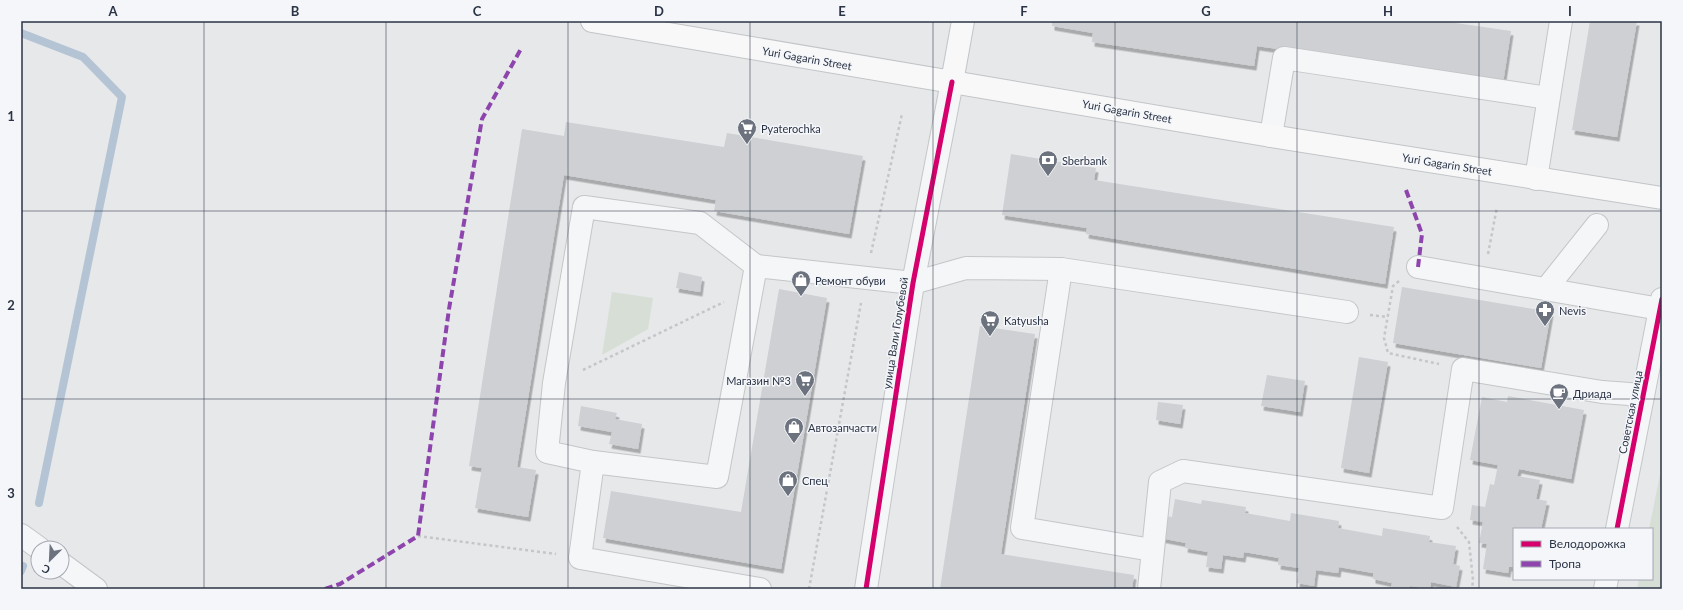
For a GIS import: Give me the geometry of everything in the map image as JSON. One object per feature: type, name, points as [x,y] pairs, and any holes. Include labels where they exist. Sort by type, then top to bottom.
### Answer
[{"type":"main road","name":"Yuri Gagarin Street","points":[[592,21],[1271,136],[1662,198]]},
{"type":"main road","name":"улица Вали Голубевой","points":[[952,82],[963,21]]},
{"type":"street","points":[[1536,179],[1561,21]]},
{"type":"street","points":[[1271,136],[1284,58],[1548,98]]},
{"type":"street","name":"улица Вали Голубевой","points":[[866,589],[913,283],[952,82]]},
{"type":"street","points":[[756,266],[717,477],[593,462],[547,452],[554,383],[584,207],[700,223],[756,266],[913,283],[966,268],[1060,269],[1347,312]]},
{"type":"street","points":[[1546,289],[1597,225]]},
{"type":"street","points":[[1418,267],[1546,289],[1661,304]]},
{"type":"street","points":[[1060,269],[1022,528],[1152,550]]},
{"type":"street","name":"Советская улица","points":[[1617,528],[1643,395],[1658,346],[1661,304]]},
{"type":"street","points":[[1149,589],[1160,482],[1182,471],[1442,508],[1463,369],[1602,392],[1643,395]]},
{"type":"street","points":[[593,462],[580,558],[751,588]]},
{"type":"street","points":[[21,535],[30,542]]},
{"type":"street","points":[[70,570],[96,589]]},
{"type":"path","points":[[809,589],[865,278],[902,114]]},
{"type":"path","points":[[1484,278],[1497,207]]},
{"type":"path","points":[[1418,267],[1393,286],[1384,338],[1388,353],[1463,369]]},
{"type":"path","points":[[554,383],[752,289]]},
{"type":"path","points":[[1442,508],[1468,542],[1473,580],[1472,589]]},
{"type":"path","points":[[418,536],[580,558]]},
{"type":"shaded area","points":[[612,292],[653,298],[648,329],[602,355]]},
{"type":"shaded area","points":[[1660,475],[1662,475],[1662,589],[1637,589],[1639,580],[1653,580],[1653,528],[1649,528]]},
{"type":"building","points":[[1052,21],[1442,21],[1511,31],[1503,83],[1257,46],[1254,66],[1092,42],[1093,33],[1052,26]]},
{"type":"building","points":[[1590,21],[1637,21],[1617,137],[1572,130]]},
{"type":"building","points":[[566,122],[724,147],[727,133],[863,156],[849,234],[714,211],[716,200],[564,175],[517,467],[536,470],[528,517],[475,508],[482,468],[469,466],[522,129],[564,136]]},
{"type":"building","points":[[1011,154],[1096,168],[1094,180],[1394,227],[1385,284],[1086,234],[1087,228],[1002,215]]},
{"type":"building","points":[[679,272],[702,277],[700,292],[676,288]]},
{"type":"building","points":[[1402,287],[1551,312],[1541,368],[1393,343]]},
{"type":"building","points":[[779,289],[827,298],[781,569],[603,538],[611,491],[741,512]]},
{"type":"building","points":[[980,326],[1035,334],[1001,554],[1134,575],[1132,589],[940,589]]},
{"type":"building","points":[[1359,357],[1388,362],[1369,473],[1341,468]]},
{"type":"building","points":[[1267,375],[1305,381],[1300,412],[1261,406]]},
{"type":"building","points":[[1508,396],[1584,410],[1571,479],[1519,469],[1517,476],[1540,480],[1536,499],[1547,501],[1541,528],[1513,528],[1513,567],[1509,567],[1508,573],[1483,569],[1487,544],[1479,543],[1483,522],[1470,520],[1472,505],[1485,507],[1490,484],[1494,485],[1498,465],[1470,460],[1482,397],[1507,402]]},
{"type":"building","points":[[1158,402],[1183,405],[1180,424],[1156,420]]},
{"type":"building","points":[[581,406],[617,413],[615,419],[642,424],[638,449],[609,444],[612,432],[578,426]]},
{"type":"building","points":[[1175,499],[1201,504],[1202,500],[1246,507],[1245,513],[1290,521],[1291,513],[1339,521],[1338,528],[1382,536],[1383,528],[1430,536],[1429,542],[1456,546],[1453,564],[1460,566],[1456,587],[1431,582],[1430,589],[1410,586],[1409,589],[1391,589],[1392,583],[1373,579],[1373,573],[1339,567],[1338,573],[1316,570],[1314,586],[1297,583],[1299,568],[1278,565],[1279,558],[1244,552],[1243,558],[1223,555],[1221,569],[1206,567],[1208,552],[1185,548],[1186,543],[1160,538],[1164,516],[1172,517]]},
{"type":"waterway","points":[[21,33],[83,57],[122,97],[39,503]]},
{"type":"waterway","points":[[21,571],[23,566]]},
{"type":"marked path","points":[[325,589],[340,584],[418,536],[449,309],[482,119],[522,47]]},
{"type":"marked path","points":[[1406,190],[1422,234],[1418,267]]},
{"type":"cycle path","points":[[866,589],[913,283],[952,82]]},
{"type":"cycle path","points":[[1617,528],[1662,299]]},
{"type":"place","name":"Pyaterochka","points":[[747,145]]},
{"type":"place","name":"Sberbank","points":[[1048,177]]},
{"type":"place","name":"Ремонт обуви","points":[[801,297]]},
{"type":"place","name":"Nevis","points":[[1545,327]]},
{"type":"place","name":"Katyusha","points":[[990,337]]},
{"type":"place","name":"Магазин №3","points":[[805,397]]},
{"type":"place","name":"Дриада","points":[[1559,410]]},
{"type":"place","name":"Автозапчасти","points":[[794,444]]},
{"type":"place","name":"Спец","points":[[788,497]]}]
